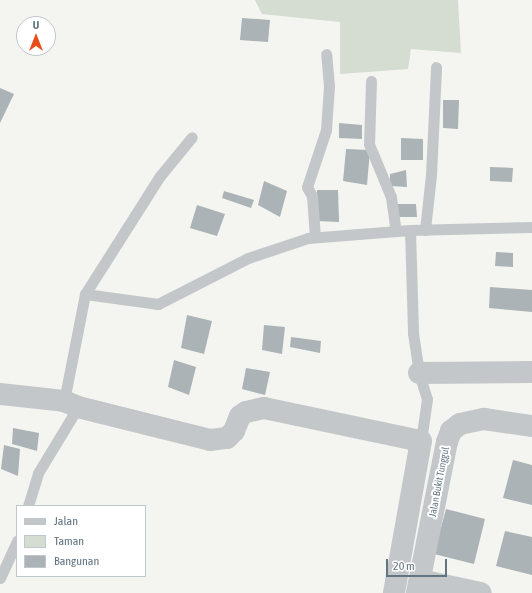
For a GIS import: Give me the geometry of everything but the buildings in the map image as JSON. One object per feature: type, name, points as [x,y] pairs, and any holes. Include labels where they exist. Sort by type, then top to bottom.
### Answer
[{"type":"street","points":[[419,373],[532,372]]},
{"type":"street","points":[[0,394],[71,404],[210,440],[227,438],[234,431],[240,416],[251,410],[264,408],[421,441],[394,593]]},
{"type":"street","name":"Jalan Bukit Tunggul","points":[[419,586],[446,442],[451,431],[460,424],[484,419],[532,426]]},
{"type":"street","points":[[419,586],[481,593]]},
{"type":"lane","points":[[315,237],[312,196],[308,187],[326,130],[329,86],[326,54]]},
{"type":"lane","points":[[425,230],[431,175],[436,67]]},
{"type":"lane","points":[[371,81],[369,144],[391,198],[396,231]]},
{"type":"lane","points":[[28,505],[38,473],[71,404],[85,294],[160,176],[192,137]]},
{"type":"lane","points":[[85,294],[158,304],[248,258],[315,237],[410,230],[532,227]]},
{"type":"lane","points":[[410,230],[412,319],[419,373],[427,400],[421,441]]},
{"type":"lane","points":[[0,578],[16,543]]},
{"type":"green space","points":[[255,0],[458,0],[461,53],[411,49],[408,69],[340,74],[340,22],[262,14]]}]
